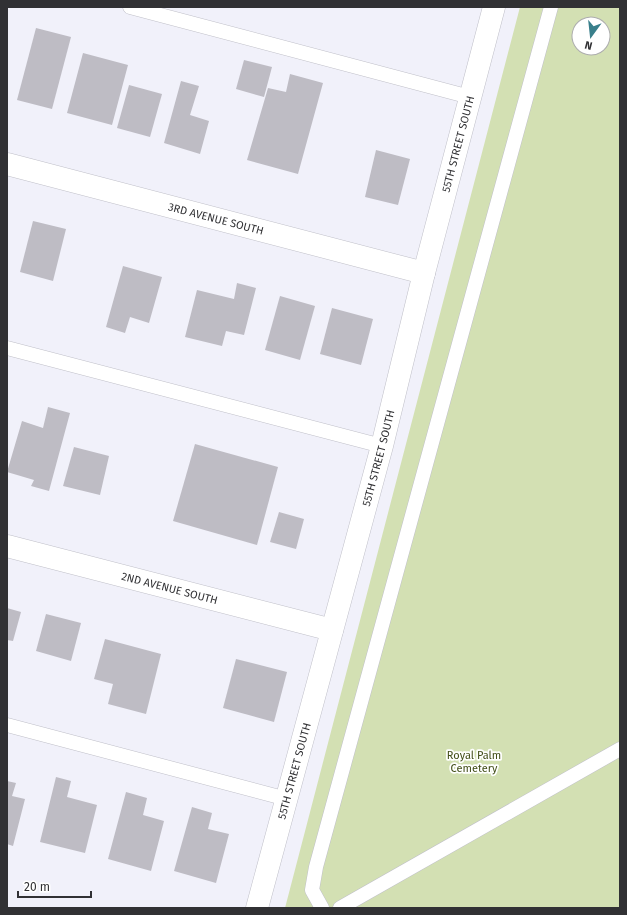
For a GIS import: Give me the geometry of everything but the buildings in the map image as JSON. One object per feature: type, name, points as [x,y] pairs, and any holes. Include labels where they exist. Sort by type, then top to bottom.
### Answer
[{"type":"street","name":"55TH STREET SOUTH","points":[[257,908],[382,446],[424,273],[494,7]]},
{"type":"street","name":"3RD AVENUE SOUTH","points":[[7,164],[424,273]]},
{"type":"street","name":"2ND AVENUE SOUTH","points":[[7,546],[332,630]]},
{"type":"lane","points":[[130,7],[470,97]]},
{"type":"lane","points":[[322,908],[312,890],[316,866],[551,7]]},
{"type":"lane","points":[[7,348],[382,446]]},
{"type":"lane","points":[[7,725],[287,799]]},
{"type":"lane","points":[[340,908],[620,749]]},
{"type":"green space","name":"Royal Palm Cemetery","points":[[520,7],[620,7],[620,908],[285,908]]}]
